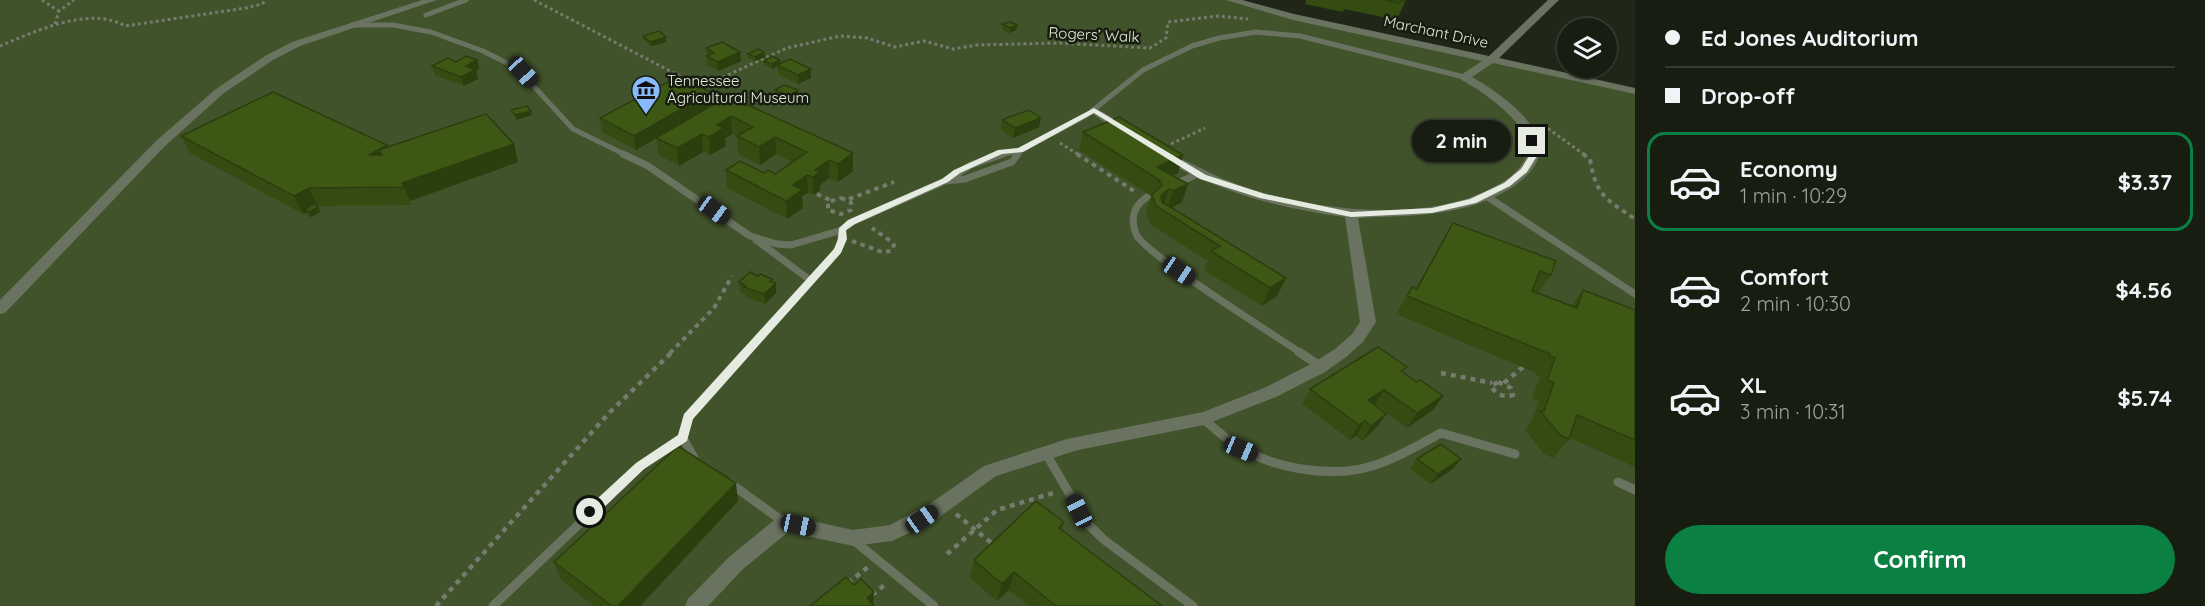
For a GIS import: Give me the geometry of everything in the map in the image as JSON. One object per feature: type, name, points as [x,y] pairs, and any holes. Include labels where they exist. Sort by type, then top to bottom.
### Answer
[{"type":"street","points":[[0,309],[161,143],[220,91],[278,53],[351,25],[432,0]]},
{"type":"street","name":"Marchant Drive","points":[[1231,0],[1293,17],[1635,91]]},
{"type":"street","points":[[1156,150],[1197,174],[1263,196],[1351,214],[1432,211],[1486,196],[1507,185],[1524,170],[1533,156],[1534,146],[1530,135],[1516,116],[1492,93],[1464,77],[1492,59],[1554,0]]},
{"type":"street","points":[[1094,110],[1138,138]]},
{"type":"street","points":[[695,606],[736,563],[785,523],[851,538],[873,537],[895,532],[922,519],[979,477],[1075,443],[1203,418],[1269,393],[1320,366],[1360,334],[1368,322],[1351,214]]},
{"type":"lane","points":[[426,15],[466,0]]},
{"type":"lane","points":[[351,25],[393,25],[431,32],[483,51],[517,68],[573,129],[648,166],[810,280]]},
{"type":"lane","points":[[750,236],[770,242],[791,244],[842,230],[859,219],[945,181],[957,172],[1001,152],[1020,151],[1094,110],[1128,80],[1192,46],[1219,38],[1256,33],[1300,36],[1464,77]]},
{"type":"lane","points":[[945,181],[965,179],[1012,162],[1020,151]]},
{"type":"lane","points":[[1170,187],[1197,174]]},
{"type":"lane","points":[[1486,196],[1635,294]]},
{"type":"lane","points":[[1148,197],[1135,207],[1132,217],[1136,236],[1160,258],[1320,366]]},
{"type":"lane","points":[[702,465],[693,459],[683,438],[688,417],[830,260],[842,239],[842,230]]},
{"type":"lane","points":[[1203,418],[1241,449],[1261,457],[1327,470],[1359,469],[1372,466],[1440,433],[1515,454]]},
{"type":"lane","points":[[493,606],[640,466],[683,438]]},
{"type":"lane","points":[[1045,452],[1086,522],[1103,539],[1193,606]]},
{"type":"lane","points":[[718,476],[785,523]]},
{"type":"lane","points":[[1618,482],[1635,490]]},
{"type":"lane","points":[[851,538],[934,606]]},
{"type":"path","points":[[42,0],[59,11]]},
{"type":"path","points":[[55,24],[59,11],[74,0]]},
{"type":"path","points":[[0,46],[55,24],[94,19],[115,20],[125,26],[143,24],[246,8],[262,4],[266,0]]},
{"type":"path","name":"Rogers’ Walk","points":[[534,0],[692,84],[710,82],[787,48],[840,36],[867,38],[895,47],[918,41],[953,49],[991,44],[1089,43],[1150,48],[1164,42],[1168,22],[1212,15],[1229,15],[1256,21]]},
{"type":"path","points":[[991,44],[996,40]]},
{"type":"path","points":[[1539,121],[1590,159],[1593,179],[1604,196],[1635,219]]},
{"type":"path","points":[[1156,150],[1205,128]]},
{"type":"path","points":[[1049,136],[1148,197]]},
{"type":"path","points":[[842,239],[882,252],[891,251],[894,245],[892,242],[849,212],[839,214],[831,211],[827,206],[830,201],[838,198],[848,200],[894,182]]},
{"type":"path","points":[[817,194],[830,201]]},
{"type":"path","points":[[848,200],[853,205],[849,212]]},
{"type":"path","points":[[436,606],[637,384],[707,316],[726,290],[732,276]]},
{"type":"path","points":[[1503,383],[1522,367]]},
{"type":"path","points":[[1441,373],[1503,383],[1511,388],[1513,395],[1506,397],[1497,394],[1492,388],[1492,383]]},
{"type":"path","points":[[947,554],[997,510],[1068,488]]},
{"type":"path","points":[[943,504],[1000,549]]},
{"type":"path","points":[[844,586],[877,559]]},
{"type":"path","points":[[866,600],[897,576]]},
{"type":"green space","points":[[0,0],[1231,0],[1557,73],[1557,78],[1577,78],[1635,91],[1635,606],[0,606]]},
{"type":"building","points":[[1010,22],[1017,25],[1010,28],[1002,24]]},
{"type":"building","points":[[659,31],[666,37],[650,42],[643,36]]},
{"type":"building","points":[[722,42],[740,52],[718,62],[707,56],[714,53],[706,48]]},
{"type":"building","points":[[758,49],[764,52],[755,57],[748,54]]},
{"type":"building","points":[[466,56],[477,60],[466,66],[475,70],[461,77],[432,66],[447,58],[456,62]]},
{"type":"building","points":[[772,56],[780,60],[772,64],[764,61]]},
{"type":"building","points":[[790,59],[811,69],[798,75],[777,65]]},
{"type":"building","points":[[677,77],[711,92],[634,136],[600,118]]},
{"type":"building","points":[[784,85],[798,90],[789,96],[775,90]]},
{"type":"building","points":[[273,92],[387,145],[369,155],[382,155],[379,150],[486,114],[514,144],[402,183],[404,187],[309,188],[294,196],[181,136]]},
{"type":"building","points":[[728,96],[853,153],[838,164],[829,160],[815,170],[820,172],[813,177],[807,175],[793,185],[802,190],[786,201],[726,170],[740,161],[764,173],[768,170],[775,174],[807,152],[775,137],[759,147],[737,136],[753,127],[731,116],[717,125],[724,128],[709,137],[702,134],[677,148],[656,138]]},
{"type":"building","points":[[527,106],[531,111],[515,115],[511,110]]},
{"type":"building","points":[[1029,110],[1041,118],[1015,128],[1002,120]]},
{"type":"building","points":[[1119,117],[1183,155],[1157,167],[1188,184],[1173,191],[1169,189],[1166,191],[1161,196],[1162,202],[1286,278],[1270,288],[1211,251],[1220,246],[1156,206],[1152,195],[1162,185],[1158,182],[1161,181],[1083,132]]},
{"type":"building","points":[[314,204],[318,207],[309,212],[305,210]]},
{"type":"building","points":[[1453,223],[1556,261],[1551,275],[1540,271],[1532,291],[1577,308],[1583,290],[1635,310],[1635,440],[1577,415],[1569,439],[1560,435],[1540,411],[1544,411],[1554,383],[1547,380],[1555,358],[1407,296],[1412,287],[1417,289]]},
{"type":"building","points":[[750,272],[772,279],[770,281],[776,283],[764,294],[744,287],[746,286],[739,282]]},
{"type":"building","points":[[1378,347],[1407,367],[1401,371],[1417,382],[1420,380],[1443,396],[1417,413],[1384,390],[1368,400],[1386,414],[1371,426],[1365,421],[1359,425],[1310,389]]},
{"type":"building","points":[[1441,444],[1461,459],[1438,474],[1417,459]]},
{"type":"building","points":[[678,446],[736,483],[618,606],[612,606],[554,562]]},
{"type":"building","points":[[1036,501],[1064,522],[1059,528],[1162,606],[1056,606],[1014,572],[1002,584],[974,560]]},
{"type":"building","points":[[846,577],[854,585],[861,579],[874,592],[867,598],[874,606],[810,606]]},
{"type":"place","name":"Tennessee Agricultural Museum","points":[[646,116]]},
{"type":"route","points":[[590,512],[640,466],[683,438],[688,417],[830,260],[838,250],[842,230],[852,222],[945,181],[957,172],[1001,152],[1020,151],[1094,110],[1203,177],[1263,196],[1351,214],[1432,211],[1473,201],[1499,190],[1524,170],[1533,156],[1532,141]]}]
